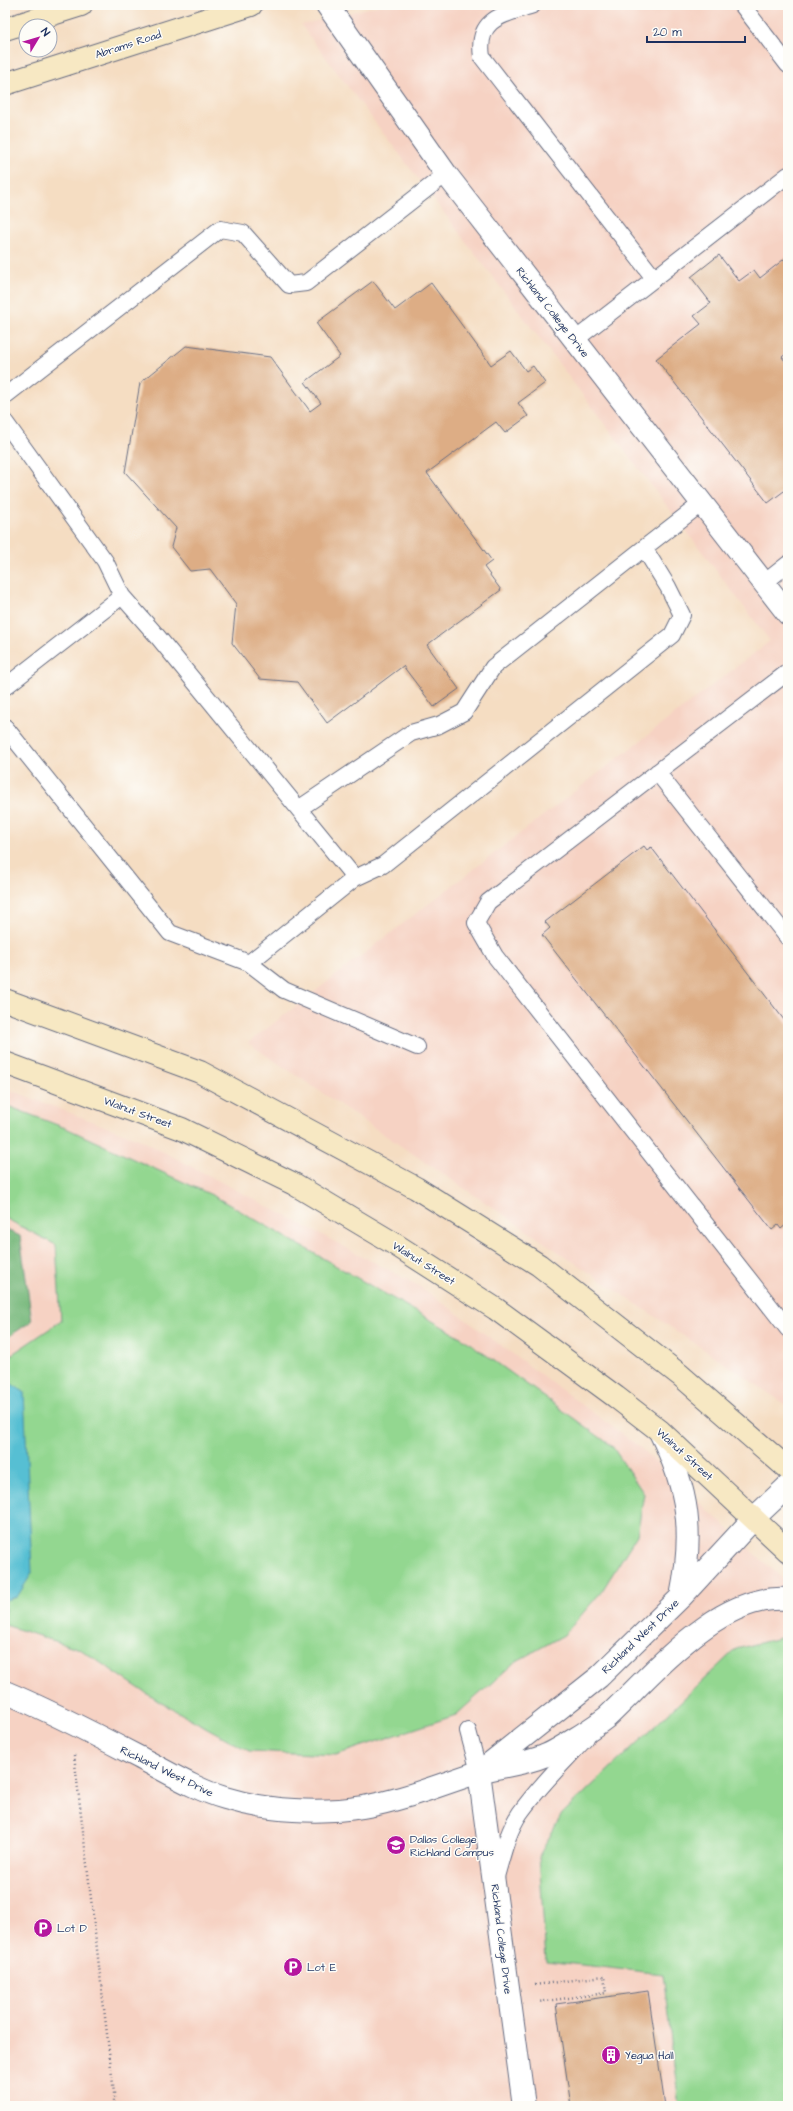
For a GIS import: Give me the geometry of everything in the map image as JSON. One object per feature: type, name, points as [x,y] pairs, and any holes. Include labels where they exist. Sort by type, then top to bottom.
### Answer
[{"type":"main road","points":[[5,29],[81,5]]},
{"type":"main road","name":"Abrams Road","points":[[5,84],[251,5]]},
{"type":"main road","points":[[5,1000],[200,1072],[416,1188],[540,1265],[680,1375],[788,1469]]},
{"type":"main road","name":"Walnut Street","points":[[5,1063],[182,1129],[294,1184],[393,1243],[496,1309],[660,1432],[788,1551]]},
{"type":"street","name":"Richland College Drive","points":[[327,5],[446,174],[788,614]]},
{"type":"street","points":[[660,1432],[679,1475],[687,1507],[688,1564],[681,1597]]},
{"type":"street","name":"Richland West Drive","points":[[479,1772],[599,1677],[681,1597],[754,1518],[788,1486]]},
{"type":"street","name":"Richland West Drive","points":[[5,1692],[71,1722],[189,1783],[225,1798],[270,1807],[316,1810],[362,1807],[402,1798],[479,1772],[545,1756],[604,1719],[676,1651],[713,1620],[746,1605],[780,1599],[788,1600]]},
{"type":"street","name":"Richland College Drive","points":[[479,1772],[495,1881],[524,2106]]},
{"type":"lane","points":[[533,5],[496,18],[490,22],[481,38],[482,57],[654,278]]},
{"type":"lane","points":[[742,5],[788,65]]},
{"type":"lane","points":[[5,396],[220,229],[243,233],[289,285],[306,283],[446,174]]},
{"type":"lane","points":[[575,340],[788,175]]},
{"type":"lane","points":[[5,422],[105,561],[122,596],[158,637],[300,808],[355,878]]},
{"type":"lane","points":[[300,808],[411,733],[440,725],[464,712],[493,667],[702,503]]},
{"type":"lane","points":[[249,963],[355,878],[383,865],[672,635],[682,615],[668,587],[644,548]]},
{"type":"lane","points":[[764,583],[788,564]]},
{"type":"lane","points":[[5,687],[122,596]]},
{"type":"lane","points":[[788,672],[488,902],[476,923],[495,956],[788,1329]]},
{"type":"lane","points":[[5,727],[170,933],[249,963],[284,990],[417,1047]]},
{"type":"lane","points":[[657,772],[788,938]]},
{"type":"lane","points":[[495,1881],[508,1838],[520,1814],[548,1779],[604,1719]]},
{"type":"lane","points":[[468,1731],[479,1772]]},
{"type":"path","points":[[74,1750],[114,2093],[114,2106]]},
{"type":"path","points":[[531,1986],[604,1976],[606,1993],[533,2002]]},
{"type":"shaded area","points":[[380,5],[788,5],[788,1406],[248,1043],[770,641],[301,25]]},
{"type":"shaded area","name":"Dallas College Richland Campus","points":[[5,1088],[141,1140],[421,1287],[637,1445],[788,1584],[788,2106],[5,2106]]},
{"type":"green space","points":[[5,1105],[68,1129],[214,1196],[464,1339],[612,1446],[644,1494],[637,1535],[602,1591],[564,1635],[515,1662],[456,1715],[336,1755],[249,1751],[158,1701],[80,1649],[5,1625],[5,1359],[61,1321],[56,1245],[5,1218]]},
{"type":"green space","points":[[5,1229],[20,1236],[32,1321],[5,1339]]},
{"type":"green space","points":[[788,1636],[788,2106],[679,2106],[663,1974],[546,1961],[539,1856],[562,1814],[736,1649]]},
{"type":"water","points":[[10,1383],[24,1392],[32,1573],[17,1597],[5,1600],[5,1384]]},
{"type":"building","points":[[719,255],[739,281],[754,270],[760,278],[788,256],[788,352],[782,357],[788,365],[788,488],[768,503],[656,359],[701,324],[694,316],[711,303],[691,277]]},
{"type":"building","points":[[373,281],[395,310],[431,283],[491,365],[511,351],[526,371],[533,366],[545,383],[518,403],[528,416],[505,433],[496,422],[427,473],[492,561],[484,567],[501,590],[427,645],[459,689],[434,707],[403,666],[327,723],[297,682],[260,679],[232,643],[236,604],[210,569],[190,571],[171,547],[176,528],[125,472],[140,383],[186,346],[270,357],[310,411],[321,403],[305,382],[340,356],[316,323]]},
{"type":"building","points":[[644,846],[647,850],[651,847],[788,1025],[788,1223],[781,1229],[778,1225],[772,1230],[542,935],[550,928],[545,922]]},
{"type":"building","name":"Yegua Hall","points":[[648,1991],[665,2106],[571,2106],[556,2004]]},
{"type":"place","name":"Dallas College Richland Campus","points":[[396,1845]]},
{"type":"place","name":"Lot D","points":[[43,1928]]},
{"type":"place","name":"Lot E","points":[[293,1967]]},
{"type":"place","name":"Yegua Hall","points":[[611,2055]]}]
